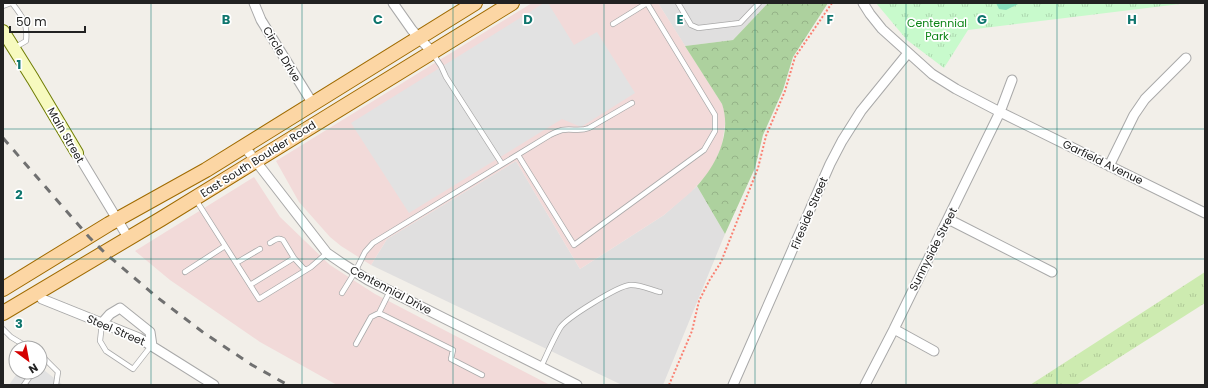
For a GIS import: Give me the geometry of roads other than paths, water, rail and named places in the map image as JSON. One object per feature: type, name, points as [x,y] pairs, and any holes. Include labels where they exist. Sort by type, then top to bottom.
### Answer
[{"type":"main road","name":"East South Boulder Road","points":[[3,289],[244,146],[475,3]]},
{"type":"main road","name":"East South Boulder Road","points":[[3,313],[129,239],[512,3]]},
{"type":"street","name":"Circle Drive","points":[[254,3],[261,20],[313,104]]},
{"type":"street","points":[[393,3],[418,38],[432,52]]},
{"type":"street","name":"Garfield Avenue","points":[[863,3],[882,29],[908,54],[932,74],[956,89],[1205,213]]},
{"type":"street","name":"Main Street","points":[[3,31],[129,239]]},
{"type":"street","name":"Fireside Street","points":[[733,385],[830,164],[842,141],[861,111],[908,54]]},
{"type":"street","points":[[1109,166],[1134,115],[1141,105],[1186,58]]},
{"type":"street","points":[[1000,112],[1012,80]]},
{"type":"street","name":"Sunnyside Street","points":[[865,385],[1000,112]]},
{"type":"street","name":"Centennial Drive","points":[[244,146],[327,253],[355,272],[390,291],[541,367],[564,382],[577,385]]},
{"type":"street","points":[[948,219],[1052,272]]},
{"type":"street","name":"Steel Street","points":[[38,292],[42,299],[139,338],[214,385]]},
{"type":"street","points":[[102,323],[110,314],[120,308],[150,332],[152,346]]},
{"type":"street","points":[[894,329],[934,351]]},
{"type":"lane","points":[[3,6],[12,3],[23,19],[27,30],[26,40],[14,48]]},
{"type":"lane","points":[[518,155],[574,245],[704,150],[715,131],[715,115],[647,3],[612,24]]},
{"type":"lane","points":[[678,3],[691,25],[698,28],[740,23],[759,3]]},
{"type":"lane","points":[[432,52],[446,77],[502,164]]},
{"type":"lane","points":[[342,293],[365,252],[373,243],[560,130],[584,130],[632,103]]},
{"type":"lane","points":[[195,198],[259,299],[305,270],[327,253]]},
{"type":"lane","points":[[270,243],[277,239],[283,240],[294,258],[305,270]]},
{"type":"lane","points":[[185,272],[225,246]]},
{"type":"lane","points":[[236,263],[260,249]]},
{"type":"lane","points":[[250,285],[294,258]]},
{"type":"lane","points":[[541,367],[560,328],[565,322],[582,310],[624,286],[633,285],[660,292]]},
{"type":"lane","points":[[356,344],[371,317],[379,313],[390,291]]},
{"type":"lane","points":[[379,313],[453,350],[451,359],[482,374]]},
{"type":"lane","points":[[102,323],[100,341],[106,351],[133,369],[152,346]]},
{"type":"lane","points":[[3,329],[16,340]]},
{"type":"lane","points":[[48,362],[58,372],[56,385]]},
{"type":"railway","points":[[3,138],[89,237],[105,253],[158,298],[204,333],[252,365],[288,385]]},
{"type":"park label","name":"Centennial Park","points":[[937,29]]}]
